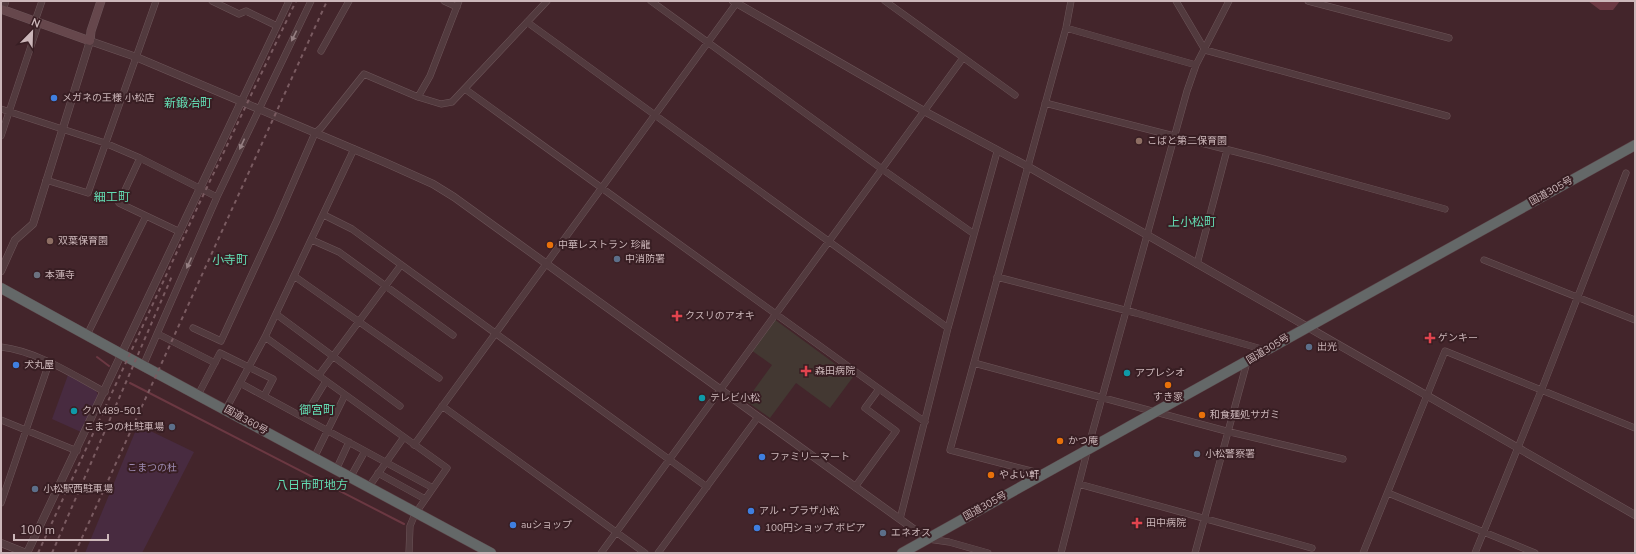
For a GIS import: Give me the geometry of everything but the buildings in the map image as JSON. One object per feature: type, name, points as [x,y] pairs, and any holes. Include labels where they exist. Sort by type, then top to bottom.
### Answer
[{"type":"highway","name":"国道305号","points":[[902,553],[926,538],[1088,448],[1247,362],[1306,326],[1635,145]]},
{"type":"highway","name":"国道360号","points":[[1,288],[143,366],[226,409],[416,514],[491,553]]},
{"type":"main road","points":[[2,9],[90,41],[91,32],[101,1]]},
{"type":"street","points":[[2,9],[6,1]]},
{"type":"street","points":[[1,136],[42,1]]},
{"type":"street","points":[[46,180],[88,193],[156,1]]},
{"type":"street","points":[[212,1],[239,14],[246,11],[277,26]]},
{"type":"street","points":[[1,543],[27,553],[123,355],[289,1]]},
{"type":"street","points":[[143,366],[217,197],[311,1]]},
{"type":"street","points":[[321,51],[348,1]]},
{"type":"street","points":[[418,98],[430,76],[458,4],[444,1]]},
{"type":"street","points":[[193,328],[221,341],[277,220],[315,133],[321,128],[364,74],[418,98],[441,104],[452,102],[547,1]]},
{"type":"street","points":[[651,1],[707,43],[974,234]]},
{"type":"street","points":[[885,1],[1015,95]]},
{"type":"street","points":[[1043,474],[950,450],[1066,28],[1072,1]]},
{"type":"street","points":[[1176,1],[1205,50],[1447,116]]},
{"type":"street","points":[[1061,553],[1126,310],[1196,65],[1229,1]]},
{"type":"street","points":[[1308,1],[1448,38]]},
{"type":"street","points":[[414,445],[736,2],[924,111],[997,152],[1027,166],[1635,515]]},
{"type":"street","points":[[527,22],[948,328]]},
{"type":"street","points":[[1066,28],[1196,65]]},
{"type":"street","points":[[1,271],[16,240],[32,224],[90,41],[136,57],[426,181],[454,197],[926,538],[949,542],[988,553]]},
{"type":"street","points":[[601,553],[963,58]]},
{"type":"street","points":[[465,89],[601,189],[925,422]]},
{"type":"street","points":[[1045,103],[1175,136],[1445,209]]},
{"type":"street","points":[[1,109],[105,143],[140,158],[217,197]]},
{"type":"street","points":[[226,409],[265,337],[354,149]]},
{"type":"street","points":[[1197,264],[1227,150]]},
{"type":"street","points":[[900,519],[948,328],[997,152]]},
{"type":"street","points":[[140,158],[119,203],[180,232]]},
{"type":"street","points":[[1475,553],[1541,391],[1626,173]]},
{"type":"street","points":[[324,215],[352,229],[707,487]]},
{"type":"street","points":[[87,335],[146,216]]},
{"type":"street","points":[[312,240],[339,252],[453,335]]},
{"type":"street","points":[[1484,260],[1635,320]]},
{"type":"street","points":[[319,375],[401,265]]},
{"type":"street","points":[[294,276],[439,378]]},
{"type":"street","points":[[997,277],[1126,310],[1265,350]]},
{"type":"street","points":[[276,314],[400,406]]},
{"type":"street","points":[[158,334],[214,363]]},
{"type":"street","points":[[265,337],[447,468],[416,514],[410,526],[409,553]]},
{"type":"street","points":[[1,347],[13,348],[49,363],[105,392]]},
{"type":"street","points":[[1363,553],[1445,351],[1635,428]]},
{"type":"street","points":[[198,395],[220,353],[273,379],[264,396]]},
{"type":"street","points":[[1195,553],[1226,431],[1247,362]]},
{"type":"street","points":[[1,503],[49,363]]},
{"type":"street","points":[[974,363],[1226,431],[1343,459]]},
{"type":"street","points":[[304,417],[326,381]]},
{"type":"street","points":[[240,383],[433,488]]},
{"type":"street","points":[[855,487],[896,432],[865,408],[879,389]]},
{"type":"street","points":[[314,458],[345,395]]},
{"type":"street","points":[[442,406],[645,553]]},
{"type":"street","points":[[658,553],[758,417]]},
{"type":"street","points":[[1,420],[77,451]]},
{"type":"street","points":[[368,488],[404,437]]},
{"type":"street","points":[[336,470],[348,442]]},
{"type":"street","points":[[350,478],[365,451]]},
{"type":"street","points":[[378,474],[426,499]]},
{"type":"street","points":[[1079,484],[1312,548]]},
{"type":"street","points":[[1388,494],[1536,553]]},
{"type":"shaded area","points":[[1588,1],[1620,1],[1613,10],[1600,10]]},
{"type":"shaded area","name":"森田病院","points":[[774,319],[853,377],[830,408],[796,383],[770,418],[746,401],[772,365],[751,350]]},
{"type":"green space","points":[[68,375],[96,391],[98,395],[81,432],[52,419]]},
{"type":"green space","name":"こまつの杜","points":[[138,425],[194,452],[142,553],[85,553]]},
{"type":"waterway","points":[[97,357],[109,366]]},
{"type":"waterway","points":[[130,383],[404,524]]},
{"type":"railway","points":[[38,553],[199,204],[296,1]]},
{"type":"railway","points":[[75,553],[327,1]]},
{"type":"railway","points":[[52,553],[172,276]]},
{"type":"place","name":"メガネの王様 小松店","points":[[54,98]]},
{"type":"place","name":"こばと第二保育園","points":[[1139,141]]},
{"type":"place","name":"双葉保育園","points":[[50,241]]},
{"type":"place","name":"中華レストラン 珍龍","points":[[550,245]]},
{"type":"place","name":"中消防署","points":[[617,259]]},
{"type":"place","name":"本蓮寺","points":[[37,275]]},
{"type":"place","name":"クスリのアオキ","points":[[677,316]]},
{"type":"place","name":"ゲンキー","points":[[1430,338]]},
{"type":"place","name":"出光","points":[[1309,347]]},
{"type":"place","name":"犬丸屋","points":[[16,365]]},
{"type":"place","name":"森田病院","points":[[806,371]]},
{"type":"place","name":"アプレシオ","points":[[1127,373]]},
{"type":"place","name":"すき家","points":[[1168,385]]},
{"type":"place","name":"テレビ小松","points":[[702,398]]},
{"type":"place","name":"クハ489-501","points":[[74,411]]},
{"type":"place","name":"和食麺処サガミ","points":[[1202,415]]},
{"type":"place","name":"こまつの杜駐車場","points":[[172,427]]},
{"type":"place","name":"かつ庵","points":[[1060,441]]},
{"type":"place","name":"小松警察署","points":[[1197,454]]},
{"type":"place","name":"ファミリーマート","points":[[762,457]]},
{"type":"place","name":"やよい軒","points":[[991,475]]},
{"type":"place","name":"小松駅西駐車場","points":[[35,489]]},
{"type":"place","name":"アル・プラザ小松","points":[[751,511]]},
{"type":"place","name":"田中病院","points":[[1137,523]]},
{"type":"place","name":"auショップ","points":[[513,525]]},
{"type":"place","name":"100円ショップ ポピア","points":[[757,528]]},
{"type":"place","name":"エネオス","points":[[883,533]]},
{"type":"district","name":"新鍛冶町","points":[[188,103]]},
{"type":"district","name":"細工町","points":[[112,197]]},
{"type":"district","name":"上小松町","points":[[1192,222]]},
{"type":"district","name":"小寺町","points":[[230,260]]},
{"type":"district","name":"御宮町","points":[[317,410]]},
{"type":"district","name":"八日市町地方","points":[[312,485]]}]
